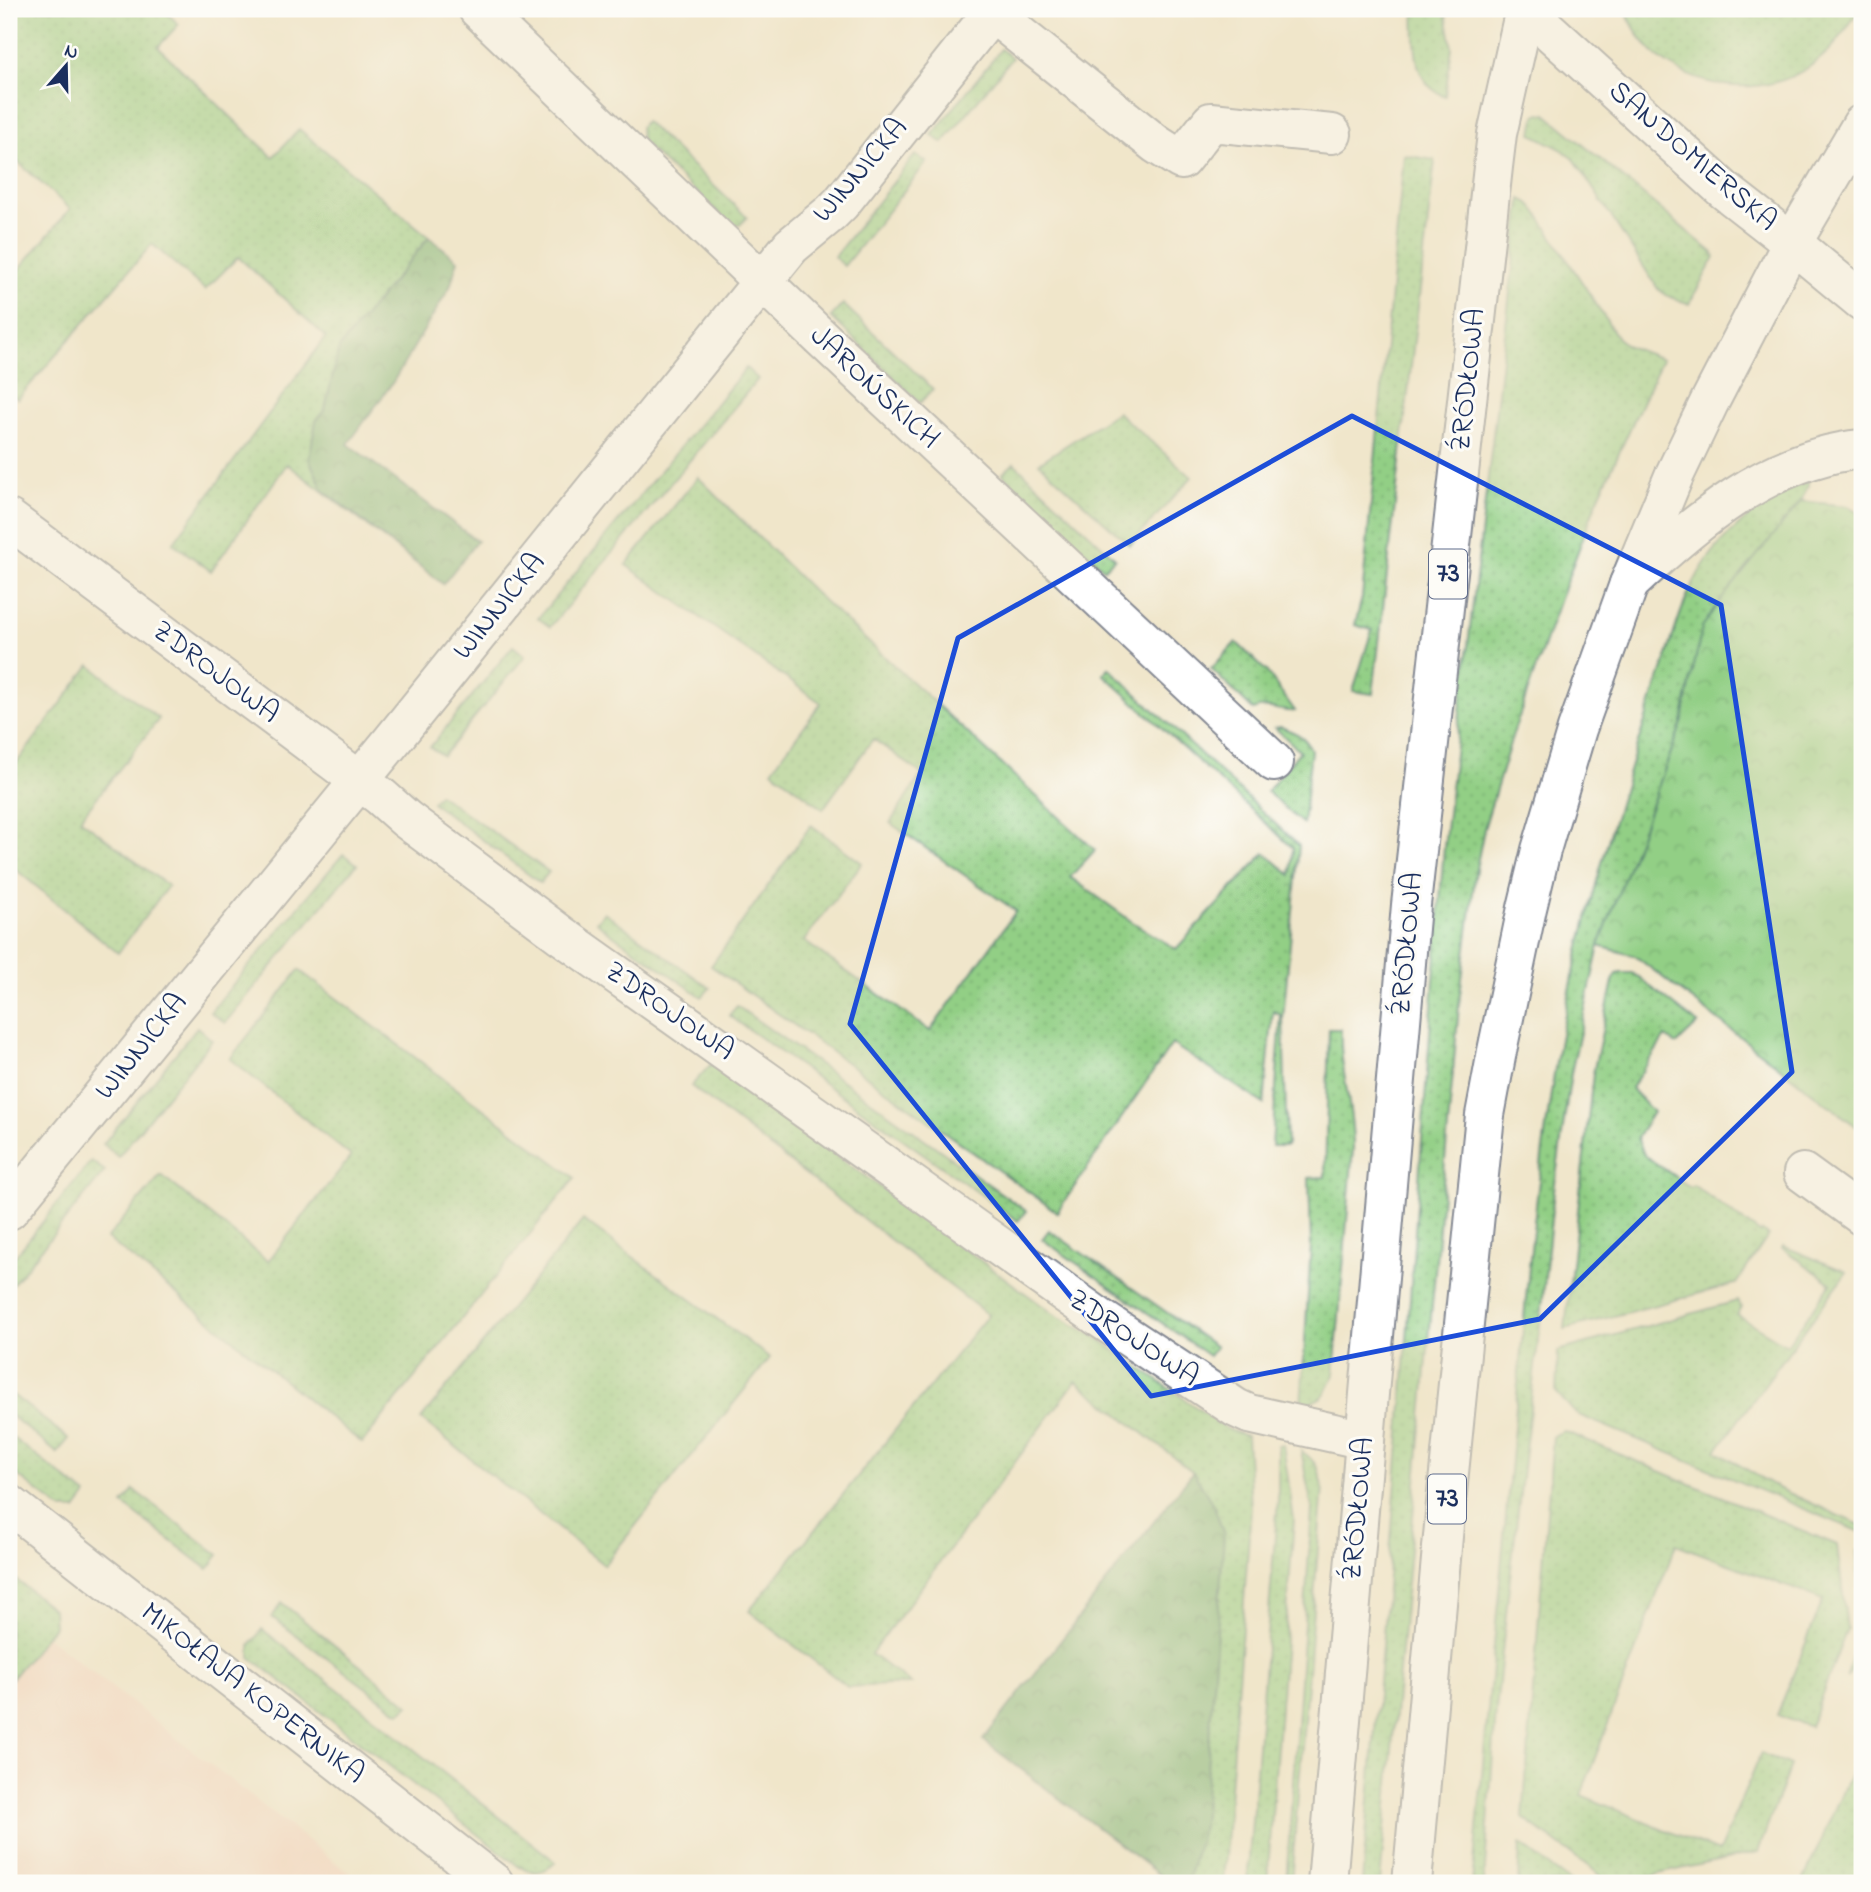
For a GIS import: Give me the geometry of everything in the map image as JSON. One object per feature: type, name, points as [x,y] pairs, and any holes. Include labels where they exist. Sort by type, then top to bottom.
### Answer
[{"type":"street","name":"JAROŃSKICH","points":[[478,9],[955,464],[1274,762]]},
{"type":"street","name":"SANDOMIERSKA","points":[[1525,9],[1724,190],[1862,301]]},
{"type":"street","name":"ŹRÓDŁOWA","points":[[1327,1883],[1411,905],[1497,134],[1525,9]]},
{"type":"street","name":"WINNICKA","points":[[9,1210],[762,281],[791,246],[841,203],[993,11]]},
{"type":"street","points":[[993,11],[1156,144],[1181,160],[1211,122],[1332,134]]},
{"type":"street","name":"73","points":[[1412,1883],[1476,1196],[1488,1102],[1524,920],[1541,850],[1577,729],[1629,584],[1674,476],[1709,402],[1792,243],[1862,124]]},
{"type":"street","points":[[1629,584],[1686,532],[1740,493],[1800,462],[1862,449]]},
{"type":"street","name":"ZDROJOWA","points":[[9,519],[551,928],[1100,1318],[1249,1414],[1365,1440]]},
{"type":"street","points":[[1803,1173],[1862,1216]]},
{"type":"street","name":"MIKOŁAJA KOPERNIKA","points":[[9,1504],[495,1883]]},
{"type":"highlighted area","points":[[1352,416],[1721,605],[1792,1072],[1540,1319],[1151,1396],[850,1024],[958,638]]},
{"type":"shaded area","points":[[46,1636],[362,1883],[9,1883],[9,1682]]},
{"type":"green space","points":[[9,9],[162,9],[179,24],[158,47],[273,157],[299,129],[429,237],[339,348],[336,436],[477,541],[443,584],[287,464],[211,571],[173,543],[326,337],[238,257],[205,290],[152,244],[18,399],[9,393],[9,281],[70,209],[9,154]]},
{"type":"green space","points":[[1414,9],[1443,9],[1446,13],[1452,48],[1445,96],[1433,90],[1420,71],[1415,47]]},
{"type":"green space","points":[[1625,9],[1859,9],[1837,42],[1806,69],[1771,83],[1734,86],[1697,78],[1663,61],[1641,38]]},
{"type":"green space","points":[[1001,49],[1012,58],[943,143],[932,135]]},
{"type":"green space","points":[[1546,114],[1713,253],[1715,257],[1689,304],[1658,289],[1574,159],[1532,134],[1535,116]]},
{"type":"green space","points":[[645,121],[747,217],[740,225],[732,225],[641,142],[640,127]]},
{"type":"green space","points":[[915,155],[927,162],[844,266],[834,257]]},
{"type":"green space","points":[[1404,155],[1435,160],[1373,694],[1353,691],[1372,630],[1355,625],[1362,598]]},
{"type":"green space","points":[[1521,199],[1536,211],[1618,338],[1628,346],[1662,359],[1597,501],[1562,593],[1512,737],[1484,829],[1476,869],[1460,994],[1380,1883],[1362,1883],[1399,1445],[1444,847]]},
{"type":"green space","points":[[429,237],[458,260],[450,287],[393,382],[348,444],[477,541],[443,584],[323,490],[309,459],[316,421],[325,409],[339,348]]},
{"type":"green space","points":[[843,304],[933,389],[920,403],[831,317]]},
{"type":"green space","points":[[746,368],[758,379],[550,627],[538,618]]},
{"type":"green space","points":[[1117,412],[1192,477],[1130,545],[1039,463]]},
{"type":"green space","points":[[1014,463],[1115,558],[1104,569],[1002,474]]},
{"type":"green space","points":[[698,477],[814,592],[1095,850],[1070,877],[1131,921],[1176,949],[1265,853],[1291,875],[1293,848],[1103,674],[1109,668],[1299,846],[1283,1019],[1287,1146],[1272,1146],[1281,1015],[1273,1011],[1264,1104],[1172,1044],[1057,1212],[711,966],[811,825],[862,863],[804,941],[930,1031],[1016,911],[890,823],[922,774],[873,739],[823,809],[772,770],[821,703],[626,565]]},
{"type":"green space","points":[[1808,480],[1801,501],[1712,612],[1691,680],[1682,723],[1599,946],[1571,1073],[1554,1190],[1496,1711],[1484,1883],[1472,1883],[1536,1207],[1555,1068],[1578,953],[1631,765],[1692,585],[1715,549],[1739,525],[1765,505]]},
{"type":"green space","points":[[1801,501],[1848,506],[1862,514],[1862,1120],[1857,1127],[1635,956],[1599,946],[1682,723],[1702,628],[1724,596]]},
{"type":"green space","points":[[1236,642],[1266,671],[1295,711],[1264,707],[1253,710],[1211,669]]},
{"type":"green space","points":[[513,646],[525,656],[443,756],[430,747]]},
{"type":"green space","points":[[90,665],[159,719],[80,819],[168,886],[118,953],[9,864],[9,773]]},
{"type":"green space","points":[[1281,727],[1303,738],[1311,750],[1303,824],[1267,792],[1300,751],[1275,728]]},
{"type":"green space","points":[[439,794],[549,872],[540,883],[432,802]]},
{"type":"green space","points":[[343,854],[357,864],[225,1023],[210,1012]]},
{"type":"green space","points":[[604,912],[710,988],[702,997],[606,930],[596,922]]},
{"type":"green space","points":[[299,970],[575,1178],[362,1443],[107,1238],[161,1175],[268,1261],[351,1156],[230,1059]]},
{"type":"green space","points":[[1633,973],[1698,1024],[1677,1044],[1665,1037],[1631,1088],[1653,1112],[1637,1138],[1644,1155],[1690,1187],[1693,1185],[1760,1233],[1762,1231],[1769,1235],[1736,1284],[1565,1329],[1593,1074],[1613,981],[1617,974]]},
{"type":"green space","points":[[737,1006],[1026,1211],[1018,1221],[1008,1214],[738,1022],[729,1015]]},
{"type":"green space","points":[[197,1027],[212,1040],[118,1157],[103,1144]]},
{"type":"green space","points":[[1329,1029],[1341,1029],[1353,1149],[1334,1375],[1323,1396],[1301,1405],[1311,1246],[1309,1178],[1325,1177]]},
{"type":"green space","points":[[711,1064],[1054,1314],[1099,1339],[1227,1429],[1247,1436],[1251,1508],[1223,1883],[1170,1883],[983,1740],[1193,1472],[1076,1381],[871,1654],[911,1684],[848,1687],[749,1611],[988,1315],[691,1086]]},
{"type":"green space","points":[[91,1161],[105,1171],[9,1289],[9,1264]]},
{"type":"green space","points":[[583,1220],[770,1358],[604,1565],[421,1419]]},
{"type":"green space","points":[[1049,1230],[1216,1347],[1209,1356],[1042,1239]]},
{"type":"green space","points":[[1783,1246],[1847,1272],[1716,1451],[1778,1488],[1862,1526],[1862,1533],[1576,1414],[1556,1392],[1558,1351],[1737,1301],[1742,1307],[1737,1315],[1787,1345],[1831,1283],[1782,1248]]},
{"type":"green space","points":[[9,1392],[69,1439],[57,1453],[9,1414]]},
{"type":"green space","points":[[1564,1431],[1837,1545],[1847,1629],[1810,1727],[1777,1715],[1823,1600],[1676,1544],[1581,1795],[1719,1852],[1761,1753],[1790,1766],[1758,1852],[1611,1883],[1523,1818],[1553,1436]]},
{"type":"green space","points":[[9,1435],[87,1495],[76,1510],[62,1510],[9,1469]]},
{"type":"green space","points":[[1283,1444],[1294,1520],[1267,1883],[1247,1883],[1278,1499],[1278,1445]]},
{"type":"green space","points":[[1301,1451],[1316,1466],[1323,1487],[1291,1883],[1286,1883],[1312,1508]]},
{"type":"green space","points":[[1193,1472],[1214,1506],[1224,1535],[1203,1826],[1187,1883],[1170,1883],[983,1740]]},
{"type":"green space","points":[[134,1490],[219,1555],[208,1569],[123,1504]]},
{"type":"green space","points":[[1857,1551],[1862,1554],[1862,1657],[1846,1679],[1861,1625]]},
{"type":"green space","points":[[9,1574],[53,1609],[54,1626],[9,1682]]},
{"type":"green space","points":[[282,1603],[409,1705],[401,1712],[397,1711],[272,1617]]},
{"type":"green space","points":[[262,1629],[556,1862],[547,1869],[538,1871],[518,1866],[250,1657],[250,1646]]},
{"type":"green space","points":[[1862,1762],[1862,1883],[1802,1883],[1855,1763]]},
{"type":"green space","points":[[1520,1844],[1572,1883],[1518,1883]]}]
